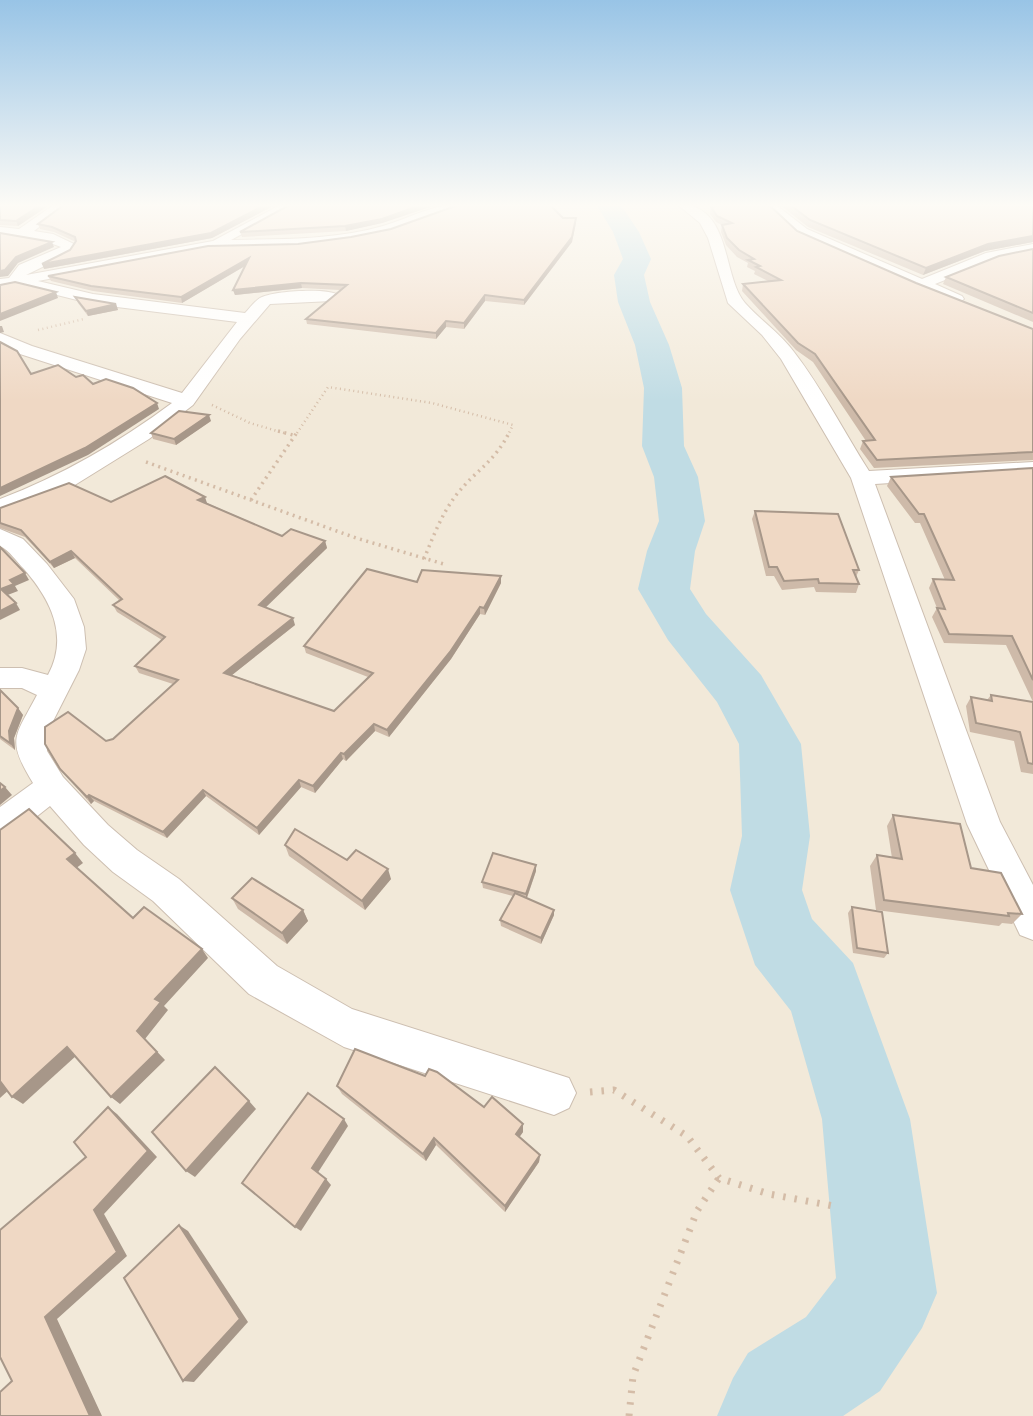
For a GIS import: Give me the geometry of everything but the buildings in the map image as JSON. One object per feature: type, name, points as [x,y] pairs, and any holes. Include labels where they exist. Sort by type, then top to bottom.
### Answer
[{"type":"street","points":[[18,281],[16,277],[22,270]]},
{"type":"street","points":[[0,284],[74,270]]},
{"type":"street","points":[[726,270],[736,303],[768,331],[789,357],[849,451],[862,478],[985,824],[1033,923]]},
{"type":"street","points":[[887,270],[970,306]]},
{"type":"street","points":[[920,285],[958,270]]},
{"type":"street","points":[[18,281],[136,306],[248,318]]},
{"type":"street","points":[[0,507],[62,483],[114,453],[190,397],[248,318],[265,301],[282,297],[332,296]]},
{"type":"street","points":[[1,339],[26,350],[190,397]]},
{"type":"street","points":[[862,478],[1033,468]]},
{"type":"street","points":[[0,536],[14,544],[61,600],[71,627],[72,649],[31,735],[30,753],[52,786],[96,835],[125,861],[166,890],[263,980],[344,1027],[554,1093]]},
{"type":"street","points":[[0,678],[26,678],[54,691]]},
{"type":"street","points":[[0,826],[52,786]]},
{"type":"path","points":[[1,339],[136,306]]},
{"type":"path","points":[[251,500],[328,387],[432,403],[513,425],[498,454],[457,494],[438,525],[424,559]]},
{"type":"path","points":[[190,397],[250,423],[293,435]]},
{"type":"path","points":[[114,453],[157,465],[356,538],[447,565]]},
{"type":"path","points":[[554,1093],[614,1090],[687,1136],[719,1178],[769,1194],[839,1207]]},
{"type":"path","points":[[629,1416],[633,1376],[696,1210],[719,1178]]},
{"type":"shaded area","points":[[0,270],[1033,270],[1033,1416],[0,1416]]},
{"type":"waterway","points":[[631,270],[629,275],[634,302],[652,345],[663,388],[663,446],[676,477],[682,521],[671,551],[664,589],[687,627],[740,690],[770,744],[776,836],[766,890],[782,940],[825,991],[866,1119],[887,1293],[843,1354],[786,1391],[771,1416]]}]
